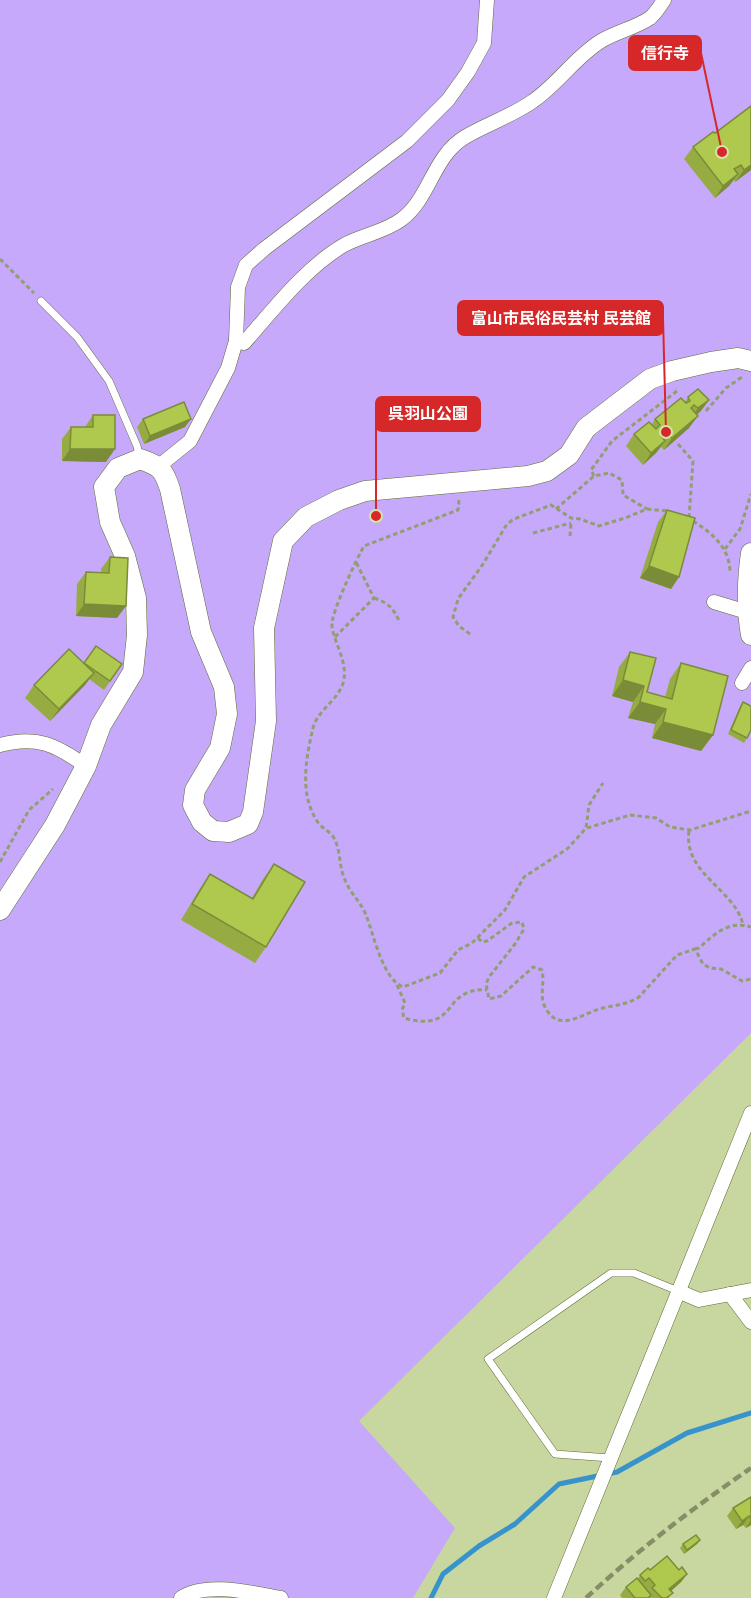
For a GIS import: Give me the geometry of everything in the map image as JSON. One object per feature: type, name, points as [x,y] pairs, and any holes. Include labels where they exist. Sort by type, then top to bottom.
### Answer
[{"type":"street","points":[[159,466],[190,441],[228,368],[236,341],[238,287],[246,265],[407,141],[448,100],[468,72],[484,43],[487,0]]},
{"type":"street","points":[[236,341],[244,344],[322,259],[346,244],[379,232],[402,219],[416,205],[432,175],[447,154],[463,138],[534,101],[567,73],[587,51],[603,40],[651,17],[664,0]]},
{"type":"street","points":[[0,910],[55,825],[86,766],[101,725],[133,672],[136,598],[125,556],[110,522],[104,487],[118,468],[140,459],[159,466],[164,472],[170,489],[201,632],[224,687],[227,714],[220,748],[195,790],[193,805],[202,822],[213,831],[229,831],[248,824],[253,812],[266,721],[264,628],[283,541],[306,517],[339,500],[365,491],[528,476],[547,471],[569,455],[586,428],[650,379],[672,371],[738,358],[747,369]]},
{"type":"street","points":[[751,553],[747,578],[747,612],[751,635]]},
{"type":"street","points":[[714,602],[747,612]]},
{"type":"street","points":[[742,683],[751,668]]},
{"type":"street","points":[[0,745],[16,741],[40,741],[60,748],[86,766]]},
{"type":"street","points":[[554,1598],[751,1113]]},
{"type":"street","points":[[678,1291],[699,1300],[751,1290]]},
{"type":"street","points":[[729,1294],[751,1322]]},
{"type":"street","points":[[181,1598],[200,1589],[221,1589],[281,1598]]},
{"type":"lane","points":[[41,301],[77,337],[109,381],[137,446],[140,459]]},
{"type":"lane","points":[[610,1458],[555,1454],[488,1359],[611,1273],[634,1273],[678,1291]]},
{"type":"path","points":[[0,259],[41,301]]},
{"type":"path","points":[[706,411],[747,369]]},
{"type":"path","points":[[594,476],[591,470],[612,441],[677,392],[672,371]]},
{"type":"path","points":[[678,444],[693,461],[688,518]]},
{"type":"path","points":[[556,509],[594,476],[609,472],[622,480],[623,495],[647,509],[672,512]]},
{"type":"path","points":[[725,549],[740,529],[751,494]]},
{"type":"path","points":[[459,500],[458,510],[367,543],[356,561],[331,624],[344,670],[344,680],[339,693],[313,725],[305,790],[317,823],[330,832],[335,840],[345,882],[365,913],[386,969],[397,984],[405,1003],[402,1010],[404,1017],[413,1021],[427,1022],[442,1017],[459,997],[476,989],[487,990]]},
{"type":"path","points":[[470,634],[459,626],[453,617],[458,599],[507,524],[514,519],[551,506],[571,520]]},
{"type":"path","points":[[533,533],[580,519],[598,526],[647,509]]},
{"type":"path","points":[[680,515],[705,528],[725,549],[730,576]]},
{"type":"path","points":[[570,536],[571,520]]},
{"type":"path","points":[[356,561],[374,598],[394,608],[400,623]]},
{"type":"path","points":[[335,637],[374,598]]},
{"type":"path","points":[[586,828],[590,805],[603,783]]},
{"type":"path","points":[[0,862],[29,810],[57,787]]},
{"type":"path","points":[[397,984],[402,987],[440,973],[458,950],[478,938],[505,910],[524,878],[567,849],[586,828],[630,815],[656,818],[670,827],[690,830],[751,811]]},
{"type":"path","points":[[690,830],[688,842],[691,852],[702,871],[742,918],[743,924]]},
{"type":"path","points":[[478,938],[482,942],[487,941],[512,923],[522,922],[524,928],[515,944],[489,977],[486,984],[489,999],[501,996],[533,967],[537,967],[542,970],[543,974],[542,994],[545,1007],[558,1020],[568,1021],[604,1007],[632,1002],[677,955],[699,948],[724,927],[743,924],[751,927]]},
{"type":"path","points":[[695,949],[703,964],[710,968],[722,969],[742,981],[751,979]]},
{"type":"shaded area","points":[[0,0],[751,0],[751,1033],[359,1421],[455,1528],[413,1598],[0,1598]]},
{"type":"building","points":[[751,106],[751,165],[744,170],[741,165],[734,169],[738,174],[723,186],[693,147]]},
{"type":"building","points":[[698,389],[709,400],[698,408],[694,405],[691,408],[698,416],[672,438],[666,432],[661,436],[665,441],[651,453],[634,434],[649,422],[656,429],[660,425],[655,419],[681,398],[686,403],[690,401],[688,397]]},
{"type":"building","points":[[184,402],[191,419],[150,436],[143,419]]},
{"type":"building","points":[[93,415],[115,415],[115,449],[70,449],[71,427],[93,427]]},
{"type":"building","points":[[667,510],[695,518],[679,577],[649,566]]},
{"type":"building","points":[[110,557],[128,558],[126,606],[84,604],[86,572],[109,573]]},
{"type":"building","points":[[96,646],[122,664],[110,681],[84,663]]},
{"type":"building","points":[[69,649],[94,673],[59,709],[34,685]]},
{"type":"building","points":[[630,652],[656,658],[647,692],[672,699],[681,663],[728,676],[713,735],[663,722],[666,709],[640,702],[644,686],[623,680]]},
{"type":"building","points":[[743,702],[751,706],[751,730],[747,738],[731,730]]},
{"type":"building","points":[[274,864],[305,882],[266,947],[192,904],[210,874],[253,899]]},
{"type":"building","points":[[751,1497],[751,1519],[749,1516],[742,1521],[733,1508]]},
{"type":"building","points":[[696,1535],[700,1540],[687,1550],[683,1544]]},
{"type":"building","points":[[667,1556],[679,1570],[682,1567],[687,1574],[669,1589],[673,1593],[662,1598],[652,1588],[655,1585],[649,1578],[645,1581],[640,1575]]},
{"type":"building","points":[[637,1578],[651,1595],[648,1598],[635,1598],[626,1587]]},
{"type":"waterway","points":[[431,1598],[443,1574],[479,1546],[515,1524],[559,1484],[617,1472],[687,1433],[751,1413]]},
{"type":"railway","points":[[586,1598],[666,1530],[751,1468]]},
{"type":"place","name":"信行寺","points":[[722,152]]},
{"type":"place","name":"富山市民俗民芸村 民芸館","points":[[666,432]]},
{"type":"place","name":"呉羽山公園","points":[[376,516]]}]
